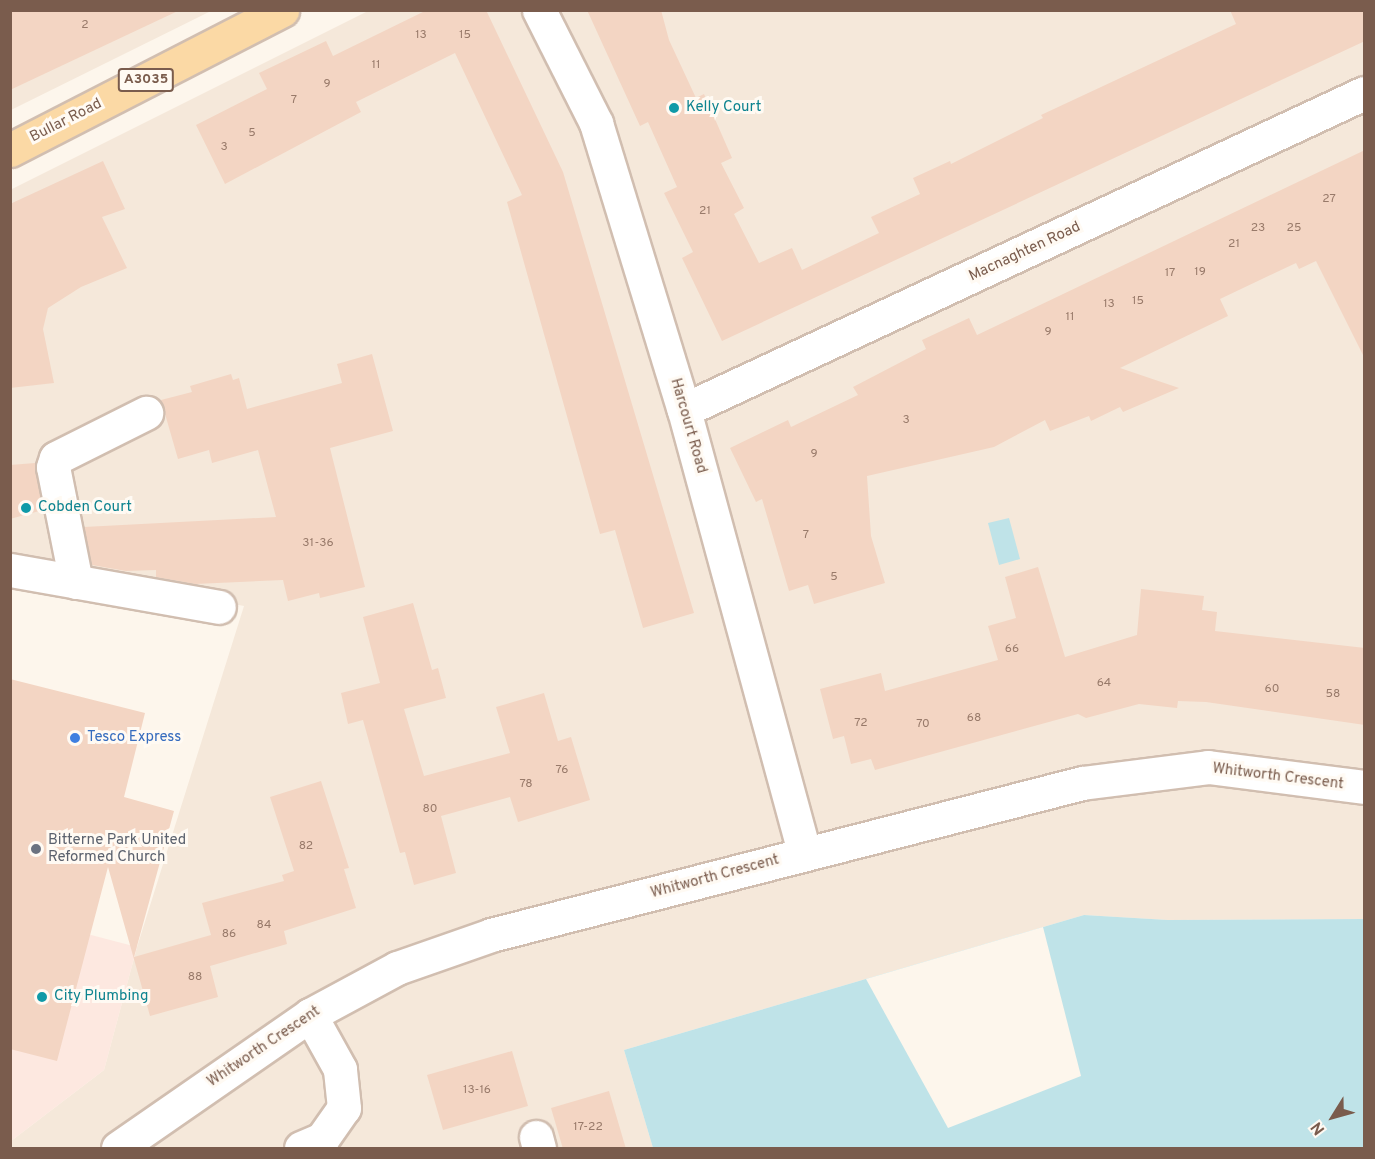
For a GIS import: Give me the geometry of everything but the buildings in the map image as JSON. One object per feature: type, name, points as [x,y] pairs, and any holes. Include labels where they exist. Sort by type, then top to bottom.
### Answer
[{"type":"main road","name":"Bullar Road","points":[[10,150],[282,10]]},
{"type":"street","name":"Harcourt Road","points":[[539,10],[596,123],[684,410],[804,853]]},
{"type":"street","name":"Macnaghten Road","points":[[684,410],[1365,93]]},
{"type":"street","points":[[76,582],[53,467],[56,458],[146,413]]},
{"type":"street","points":[[10,570],[219,607]]},
{"type":"street","name":"Whitworth Crescent","points":[[118,1149],[310,1015],[397,968],[491,935],[1082,783],[1208,767],[1365,788]]},
{"type":"street","points":[[301,1149],[322,1139],[344,1108],[340,1069],[310,1015]]},
{"type":"shaded area","points":[[11,11],[211,11],[11,110]]},
{"type":"shaded area","points":[[368,11],[1364,11],[1364,919],[1168,920],[1084,915],[624,1050],[653,1148],[11,1148],[11,1141],[104,1070],[137,947],[244,606],[11,563],[10,190]]},
{"type":"shaded area","points":[[11,914],[137,947],[104,1070],[11,1141]]},
{"type":"water","points":[[1009,518],[1020,559],[999,565],[988,523]]},
{"type":"water","points":[[1084,915],[1168,920],[1364,919],[1364,1148],[653,1148],[624,1050]]},
{"type":"pier","points":[[1043,927],[1081,1076],[948,1128],[866,979]]},
{"type":"place","name":"Kelly Court","points":[[674,108]]},
{"type":"place","name":"Cobden Court","points":[[26,508]]},
{"type":"place","name":"Tesco Express","points":[[75,738]]},
{"type":"place","name":"Bitterne Park United Reformed Church","points":[[36,849]]},
{"type":"place","name":"City Plumbing","points":[[42,997]]}]
